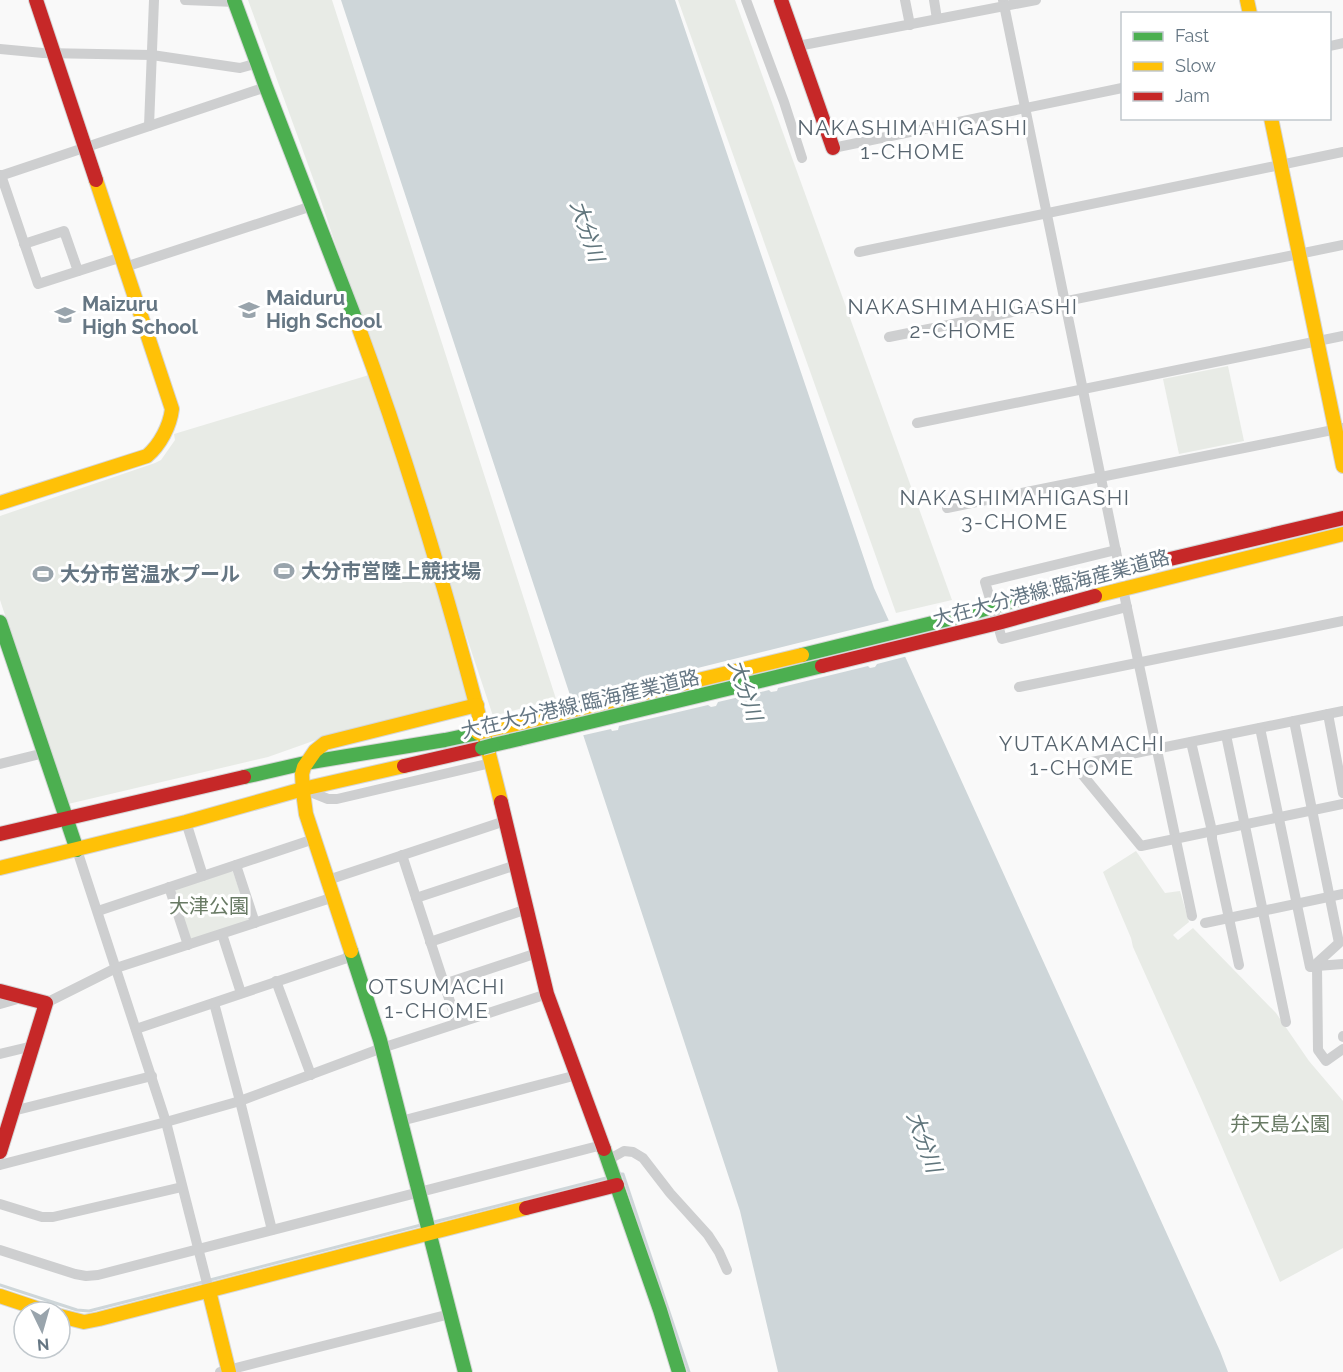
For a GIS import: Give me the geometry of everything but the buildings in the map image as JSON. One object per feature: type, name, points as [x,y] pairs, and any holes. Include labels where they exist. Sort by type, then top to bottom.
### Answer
[{"type":"street","points":[[0,503],[147,456],[155,449],[171,418],[171,409],[36,0]]},
{"type":"street","points":[[149,126],[154,0]]},
{"type":"street","points":[[185,0],[235,1],[375,372],[424,524],[477,705],[547,994],[613,1175],[679,1372]]},
{"type":"street","points":[[746,0],[802,158]]},
{"type":"street","points":[[781,0],[833,148],[1121,88]]},
{"type":"street","points":[[905,0],[910,25]]},
{"type":"street","points":[[934,0],[938,19]]},
{"type":"street","points":[[798,46],[910,25],[1004,3],[1036,0]]},
{"type":"street","points":[[1004,3],[1120,571]]},
{"type":"street","points":[[0,49],[55,54],[152,55],[240,68],[258,63]]},
{"type":"street","points":[[266,87],[1,176],[38,284],[123,262],[312,206]]},
{"type":"street","points":[[1271,120],[1317,341],[1339,428],[1343,466]]},
{"type":"street","points":[[859,252],[1343,152]]},
{"type":"street","points":[[24,244],[64,231],[78,272]]},
{"type":"street","points":[[889,338],[1343,245]]},
{"type":"street","points":[[917,423],[1343,336]]},
{"type":"street","points":[[947,508],[1339,428]]},
{"type":"street","name":"大在大分港線;臨海産業道路","points":[[0,834],[305,764],[445,740],[516,724],[965,615],[1090,578],[1343,518]]},
{"type":"street","name":"大在大分港線;臨海産業道路","points":[[0,868],[186,822],[303,789],[519,740],[998,623],[1095,596],[1343,534]]},
{"type":"street","points":[[1116,550],[985,582],[1002,639],[1127,607]]},
{"type":"street","points":[[1123,589],[1192,916]]},
{"type":"street","points":[[1019,687],[1343,621]]},
{"type":"street","points":[[0,622],[98,911],[166,1122],[207,1284],[226,1371],[450,1314]]},
{"type":"street","points":[[465,1372],[382,1048],[306,814],[302,775],[305,764],[325,743],[477,705]]},
{"type":"street","points":[[1343,711],[1082,764],[1081,773],[1141,846],[1343,804]]},
{"type":"street","points":[[1328,714],[1343,793]]},
{"type":"street","points":[[1294,721],[1339,943],[1317,963],[1318,1050],[1326,1061],[1343,1049]]},
{"type":"street","points":[[1260,728],[1310,967],[1343,964]]},
{"type":"street","points":[[1226,735],[1286,1022]]},
{"type":"street","points":[[1191,742],[1212,831],[1239,965]]},
{"type":"street","points":[[0,764],[44,753]]},
{"type":"street","points":[[303,789],[328,799],[337,799],[491,763]]},
{"type":"street","points":[[328,880],[505,821]]},
{"type":"street","points":[[186,822],[203,876]]},
{"type":"street","points":[[98,911],[314,839]]},
{"type":"street","points":[[402,855],[457,1023]]},
{"type":"street","points":[[236,865],[255,923]]},
{"type":"street","points":[[416,898],[516,865]]},
{"type":"street","points":[[169,887],[189,945]]},
{"type":"street","points":[[1205,923],[1343,894]]},
{"type":"street","points":[[0,992],[46,1003],[116,968],[334,897]]},
{"type":"street","points":[[430,942],[527,909]]},
{"type":"street","points":[[222,934],[241,993]]},
{"type":"street","points":[[444,984],[537,953]]},
{"type":"street","points":[[136,1029],[353,956]]},
{"type":"street","points":[[276,981],[311,1075]]},
{"type":"street","points":[[0,1165],[240,1101],[382,1048],[547,994]]},
{"type":"street","points":[[0,1004],[25,998]]},
{"type":"street","points":[[214,1002],[272,1230]]},
{"type":"street","points":[[0,1152],[8,1116],[46,1003]]},
{"type":"street","points":[[0,1054],[33,1046]]},
{"type":"street","points":[[401,1121],[577,1075]]},
{"type":"street","points":[[8,1116],[152,1076]]},
{"type":"street","points":[[0,1250],[58,1269],[86,1276],[98,1275],[602,1145]]},
{"type":"street","points":[[72,1319],[84,1322],[99,1319],[207,1284],[428,1227],[613,1175],[624,1151],[633,1152],[643,1158],[670,1193],[708,1234],[727,1270]]},
{"type":"street","points":[[0,1204],[42,1217],[53,1217],[182,1187]]},
{"type":"green space","points":[[248,0],[332,0],[556,699],[493,716],[318,192]]},
{"type":"green space","points":[[678,0],[735,0],[952,600],[896,613]]},
{"type":"green space","points":[[1228,366],[1244,441],[1179,454],[1163,379]]},
{"type":"green space","points":[[369,375],[425,548],[468,701],[316,740],[268,757],[68,804],[0,600],[0,516],[155,463],[161,460],[175,440],[174,434]]},
{"type":"green space","name":"弁天島公園","points":[[1136,851],[1165,893],[1180,891],[1189,922],[1173,935],[1178,940],[1193,928],[1276,1013],[1309,1061],[1343,1101],[1343,1248],[1280,1282],[1133,947],[1103,872]]},
{"type":"green space","name":"大津公園","points":[[229,870],[233,872],[249,918],[247,922],[194,940],[190,938],[175,892],[177,888]]},
{"type":"water","name":"大分川","points":[[341,0],[675,0],[874,588],[1228,1372],[778,1372],[740,1211]]},
{"type":"pier","points":[[891,620],[908,656],[877,664],[875,667],[868,666],[778,688],[777,691],[769,690],[718,702],[716,706],[708,705],[619,726],[618,730],[612,731],[611,729],[580,736],[569,700]]},
{"type":"waterway","points":[[619,1174],[623,1174],[689,1372]]},
{"type":"waterway","points":[[430,1223],[610,1177]]},
{"type":"waterway","points":[[210,1280],[421,1225]]},
{"type":"waterway","points":[[0,1285],[77,1310],[89,1311],[203,1282]]},
{"type":"traffic: fast","points":[[234,0],[357,323]]},
{"type":"traffic: fast","points":[[802,655],[965,615],[1090,578]]},
{"type":"traffic: fast","points":[[0,622],[77,850]]},
{"type":"traffic: fast","points":[[519,739],[822,666]]},
{"type":"traffic: fast","points":[[244,777],[305,763],[478,733]]},
{"type":"traffic: fast","points":[[493,745],[519,739]]},
{"type":"traffic: fast","points":[[482,748],[493,745]]},
{"type":"traffic: fast","points":[[351,951],[380,1040],[465,1372]]},
{"type":"traffic: fast","points":[[604,1149],[679,1372]]},
{"type":"traffic: slow","points":[[1247,0],[1250,12]]},
{"type":"traffic: slow","points":[[1271,120],[1343,466]]},
{"type":"traffic: slow","points":[[0,503],[147,456],[160,441],[169,422],[172,409],[96,180]]},
{"type":"traffic: slow","points":[[357,323],[418,500],[470,681],[501,802]]},
{"type":"traffic: slow","points":[[1095,596],[1343,534]]},
{"type":"traffic: slow","points":[[516,724],[802,655]]},
{"type":"traffic: slow","points":[[351,951],[306,814],[302,774],[304,767],[315,751],[325,743],[477,705]]},
{"type":"traffic: slow","points":[[489,730],[516,724]]},
{"type":"traffic: slow","points":[[478,733],[489,730]]},
{"type":"traffic: slow","points":[[0,868],[186,822],[303,789],[404,766]]},
{"type":"traffic: slow","points":[[72,1319],[84,1322],[99,1319],[526,1208]]},
{"type":"traffic: slow","points":[[209,1291],[229,1372]]},
{"type":"traffic: slow","points":[[0,1296],[12,1300]]},
{"type":"traffic: jam","points":[[36,0],[96,180]]},
{"type":"traffic: jam","points":[[781,0],[833,148]]},
{"type":"traffic: jam","points":[[1090,578],[1343,518]]},
{"type":"traffic: jam","points":[[822,666],[998,623],[1095,596]]},
{"type":"traffic: jam","points":[[404,766],[482,748]]},
{"type":"traffic: jam","points":[[0,834],[244,777]]},
{"type":"traffic: jam","points":[[501,802],[547,994],[604,1149]]},
{"type":"traffic: jam","points":[[0,991],[46,1003],[0,1152]]},
{"type":"traffic: jam","points":[[526,1208],[617,1185]]},
{"type":"place","name":"Maiduru High School","points":[[249,310]]},
{"type":"place","name":"Maizuru High School","points":[[65,315]]},
{"type":"place","name":"大分市営陸上競技場","points":[[284,571]]},
{"type":"place","name":"大分市営温水プール","points":[[43,574]]},
{"type":"district","name":"NAKASHIMAHIGASHI 1-CHOME","points":[[913,140]]},
{"type":"district","name":"NAKASHIMAHIGASHI 2-CHOME","points":[[963,319]]},
{"type":"district","name":"NAKASHIMAHIGASHI 3-CHOME","points":[[1015,510]]},
{"type":"district","name":"YUTAKAMACHI 1-CHOME","points":[[1082,756]]},
{"type":"district","name":"OTSUMACHI 1-CHOME","points":[[437,999]]}]
